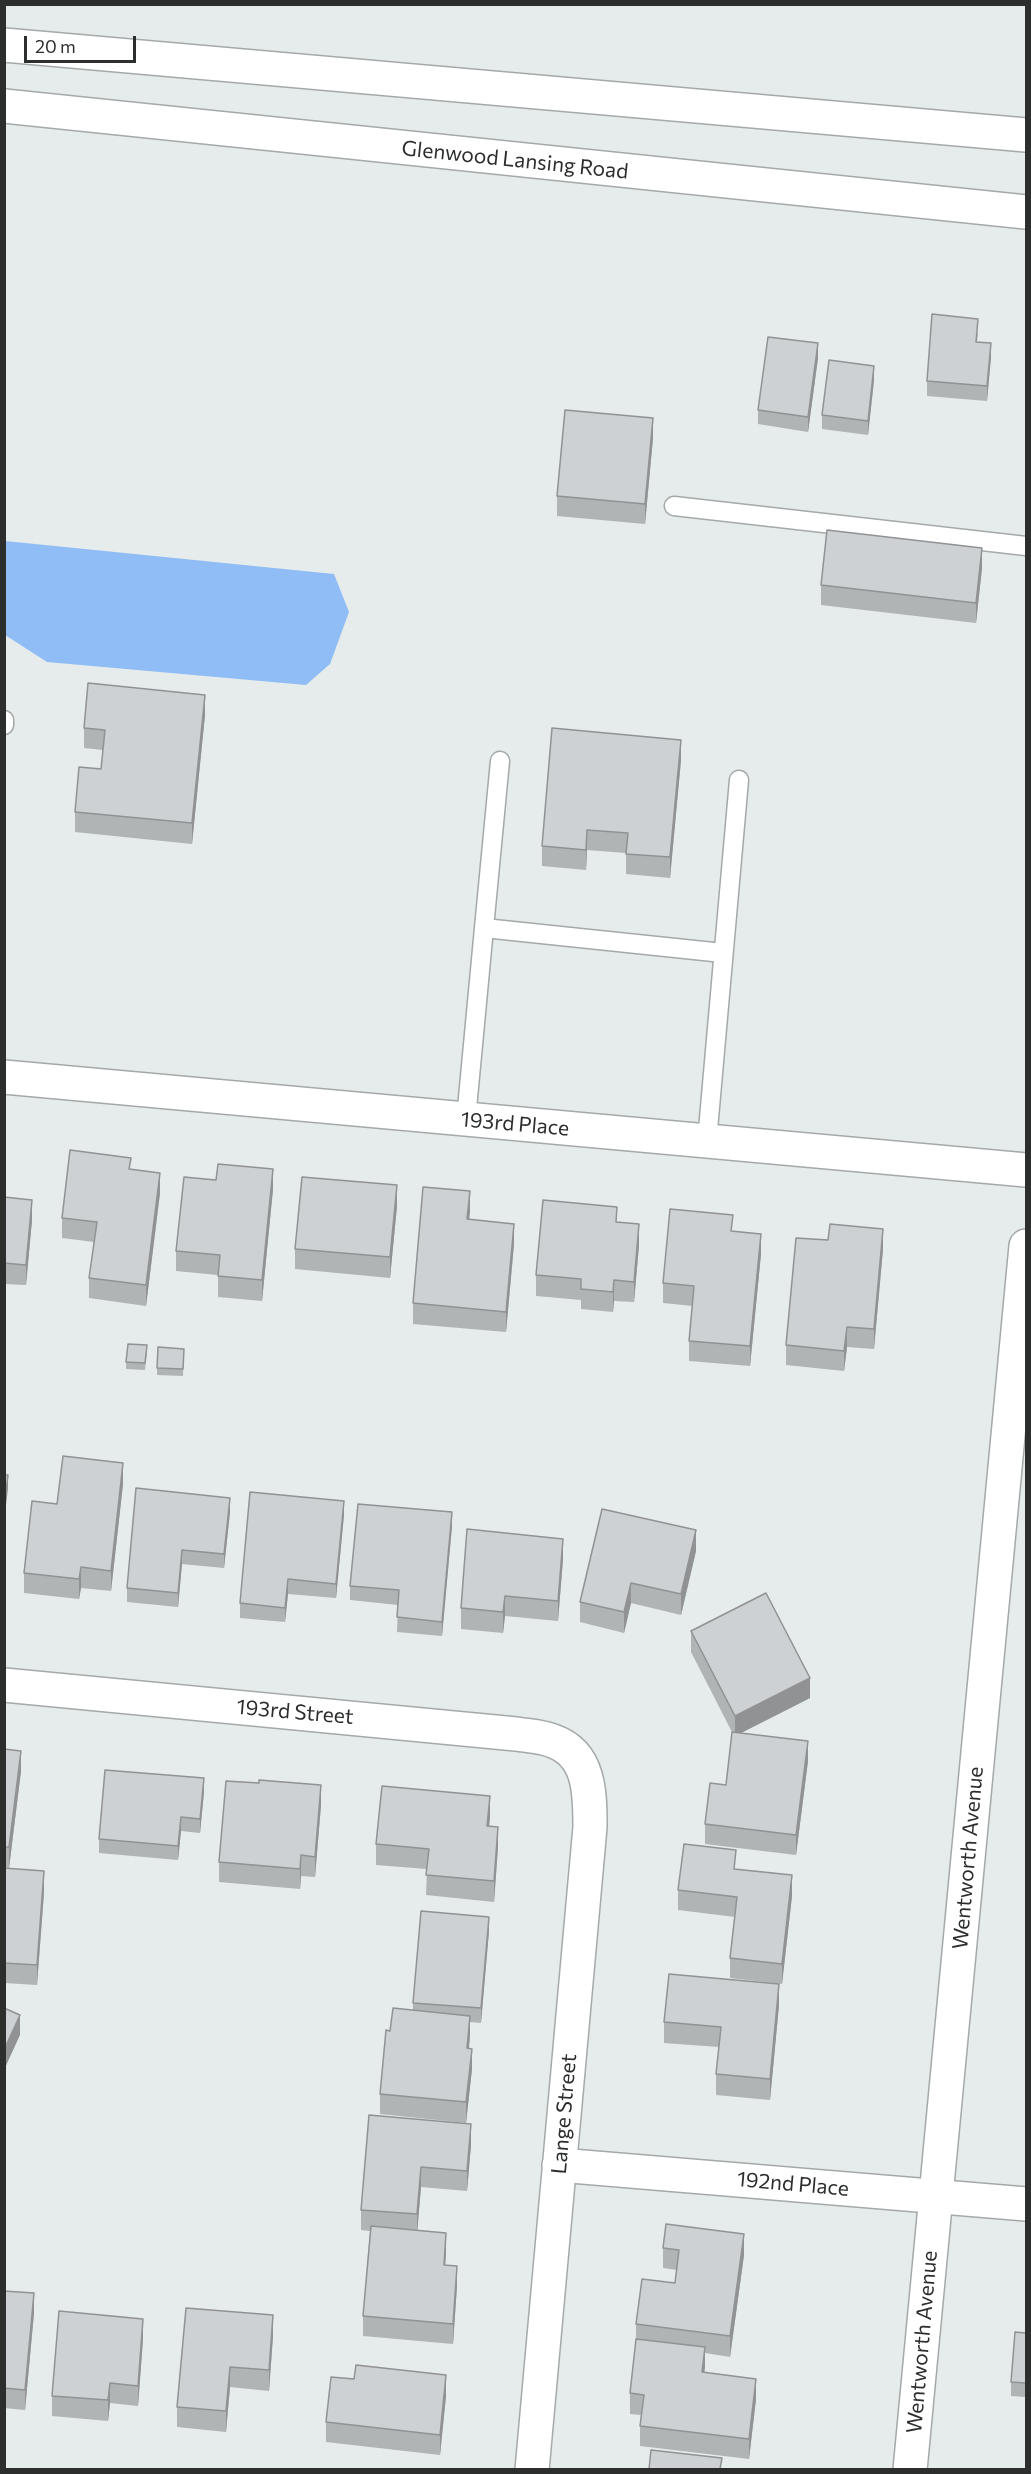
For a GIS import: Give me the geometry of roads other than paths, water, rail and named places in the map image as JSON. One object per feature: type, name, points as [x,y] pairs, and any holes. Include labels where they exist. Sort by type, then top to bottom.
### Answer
[{"type":"street","points":[[4,45],[1026,135]]},
{"type":"street","name":"Glenwood Lansing Road","points":[[4,106],[1026,212]]},
{"type":"street","name":"193rd Place","points":[[4,1077],[1026,1170]]},
{"type":"street","name":"Wentworth Avenue","points":[[910,2469],[1026,1246]]},
{"type":"street","name":"193rd Street","points":[[4,1684],[516,1734],[554,1741],[580,1759]]},
{"type":"street","name":"Lange Street","points":[[532,2469],[590,1827],[590,1791],[580,1759]]},
{"type":"street","name":"192nd Place","points":[[559,2165],[1026,2204]]},
{"type":"lane","points":[[674,506],[1026,546]]},
{"type":"lane","points":[[466,1119],[500,761]]},
{"type":"lane","points":[[707,1141],[739,780]]},
{"type":"lane","points":[[484,928],[723,953]]},
{"type":"water","points":[[5,541],[334,574],[349,612],[330,664],[306,685],[47,662],[5,635]]}]
